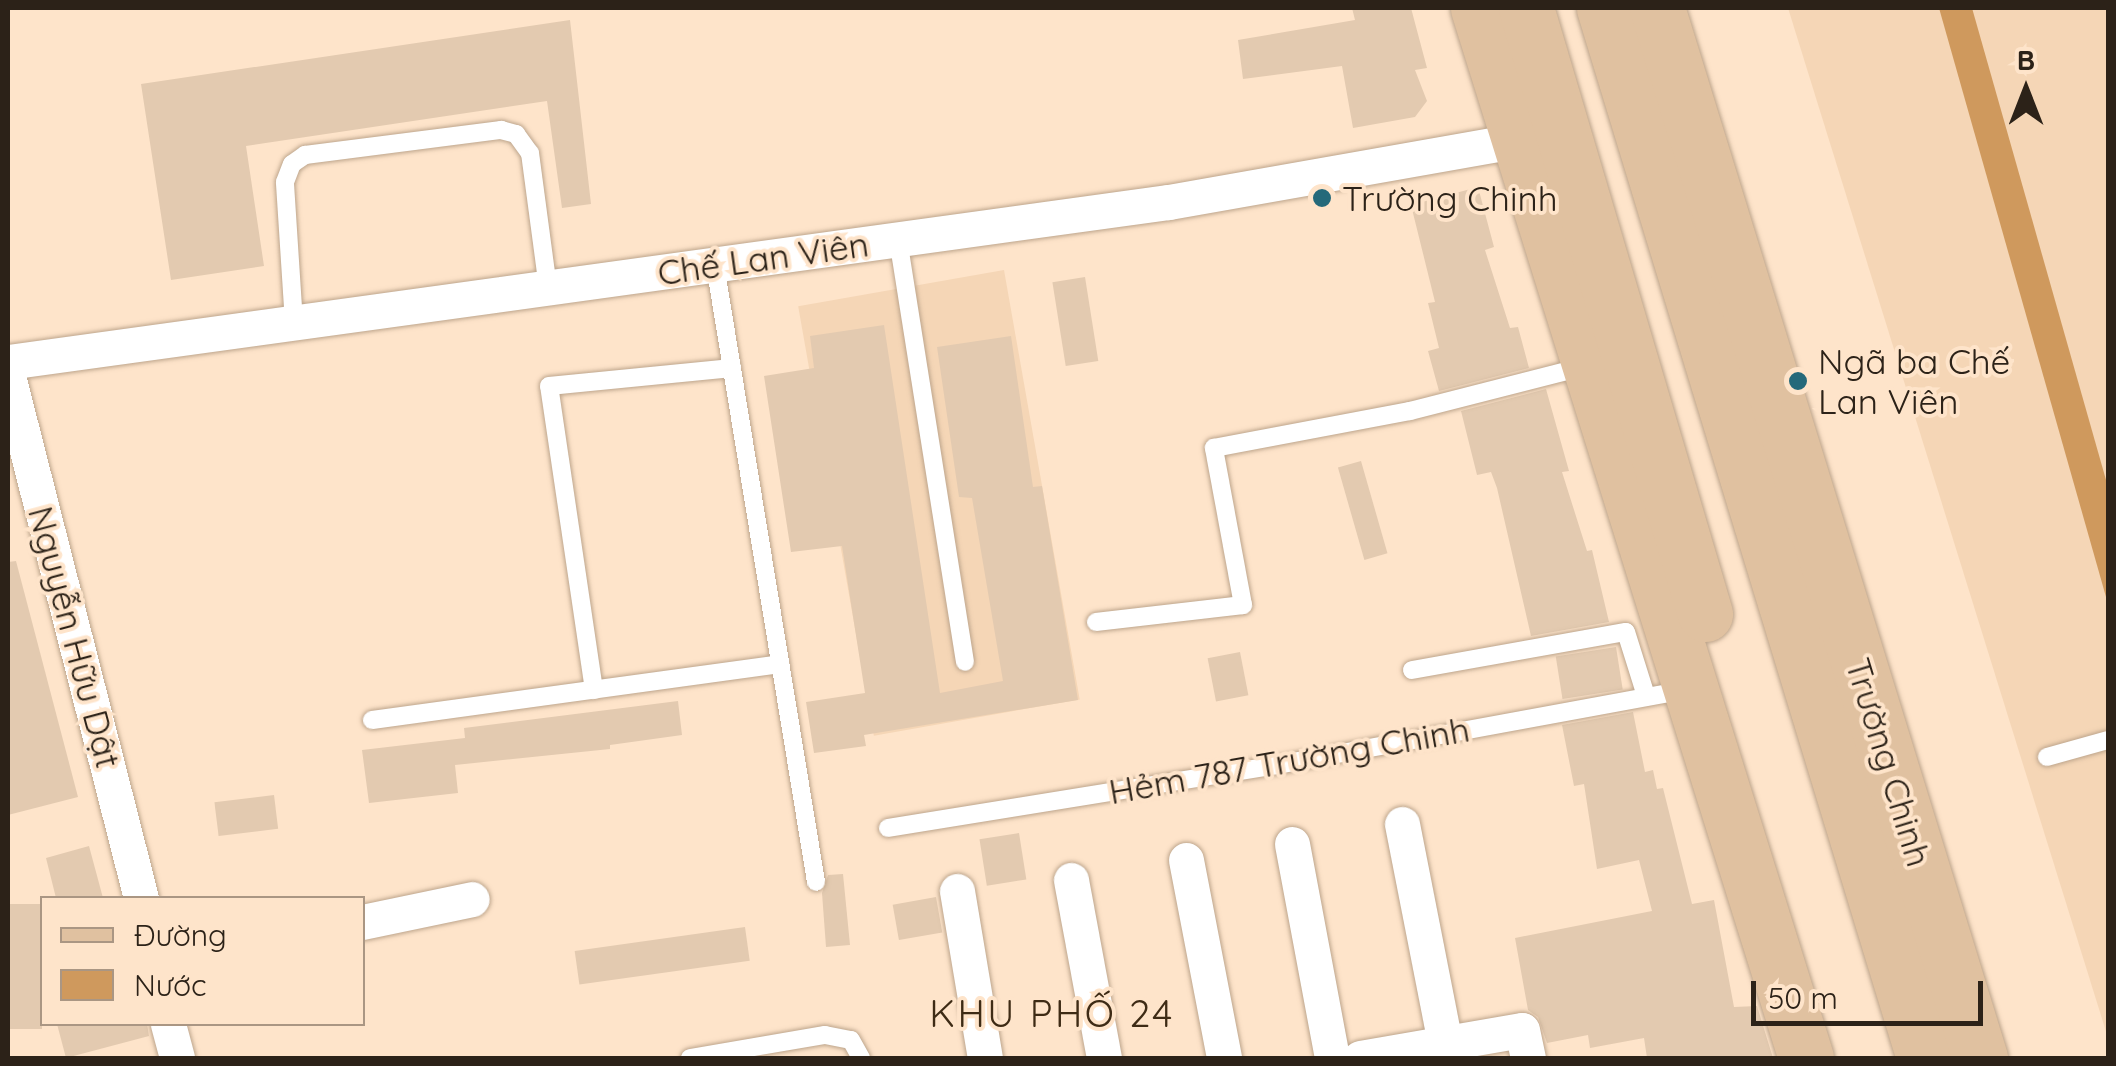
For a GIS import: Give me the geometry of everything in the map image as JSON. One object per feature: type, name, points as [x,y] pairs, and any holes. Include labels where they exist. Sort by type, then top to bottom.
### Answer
[{"type":"main road","points":[[1478,8],[1588,366],[1668,693],[1806,1058]]},
{"type":"main road","points":[[1526,8],[1840,1058]]},
{"type":"main road","name":"Trường Chinh","points":[[1604,8],[1924,1058]]},
{"type":"main road","name":"Trường Chinh","points":[[1657,8],[1980,1058]]},
{"type":"street","name":"Chế Lan Viên","points":[[8,362],[1169,202],[1516,141]]},
{"type":"street","name":"Nguyễn Hữu Dật","points":[[8,376],[140,896]]},
{"type":"street","points":[[1402,824],[1445,1044]]},
{"type":"street","points":[[1292,844],[1332,1058]]},
{"type":"street","points":[[1186,860],[1224,1058]]},
{"type":"street","points":[[1072,880],[1104,1058]]},
{"type":"street","points":[[956,892],[984,1058]]},
{"type":"street","points":[[365,921],[472,899]]},
{"type":"street","points":[[169,1026],[177,1058]]},
{"type":"street","points":[[1360,1058],[1522,1030],[1528,1058]]},
{"type":"lane","points":[[294,323],[284,182],[292,164],[305,156],[501,130],[516,134],[530,154],[548,288]]},
{"type":"lane","points":[[898,239],[965,662]]},
{"type":"lane","points":[[716,264],[816,882]]},
{"type":"lane","points":[[1096,622],[1243,605],[1214,448],[1410,411],[1588,366]]},
{"type":"lane","points":[[594,690],[550,386],[732,368]]},
{"type":"lane","points":[[1412,670],[1626,632],[1668,693]]},
{"type":"lane","points":[[372,720],[780,664]]},
{"type":"lane","name":"Hẻm 787 Trường Chinh","points":[[888,828],[1276,766],[1668,693]]},
{"type":"lane","points":[[2047,757],[2108,740]]},
{"type":"lane","points":[[690,1058],[825,1036],[851,1040],[861,1058]]},
{"type":"shaded area","points":[[1788,8],[2108,8],[2108,1038]]},
{"type":"shaded area","points":[[1004,270],[1080,699],[874,736],[798,306]]},
{"type":"water","points":[[1939,8],[1972,8],[2108,487],[2108,604]]},
{"type":"building","points":[[1352,8],[1411,8],[1427,68],[1415,70],[1427,101],[1415,117],[1353,128],[1342,66],[1243,79],[1238,40],[1355,20]]},
{"type":"building","points":[[570,20],[591,204],[562,208],[547,101],[246,146],[264,266],[171,280],[141,84]]},
{"type":"building","points":[[1478,187],[1494,247],[1485,250],[1510,328],[1518,327],[1529,368],[1439,391],[1428,351],[1439,348],[1428,303],[1435,302],[1411,205]]},
{"type":"building","points":[[1085,277],[1098,361],[1066,366],[1052,282]]},
{"type":"building","points":[[884,325],[940,693],[1003,681],[972,498],[959,497],[937,347],[1011,336],[1033,487],[1042,486],[1078,700],[864,735],[866,746],[814,753],[806,702],[865,693],[842,546],[791,552],[764,376],[814,368],[810,336]]},
{"type":"building","points":[[1546,389],[1569,471],[1562,472],[1587,551],[1592,550],[1609,622],[1531,636],[1497,488],[1491,472],[1477,475],[1461,411]]},
{"type":"building","points":[[1361,461],[1387,553],[1364,560],[1338,468]]},
{"type":"building","points":[[16,561],[78,797],[8,815],[8,562]]},
{"type":"building","points":[[1616,647],[1623,689],[1562,699],[1556,657]]},
{"type":"building","points":[[1240,652],[1248,695],[1216,701],[1208,658]]},
{"type":"building","points":[[678,701],[682,735],[610,745],[610,749],[455,765],[458,793],[369,803],[362,750],[465,738],[464,728]]},
{"type":"building","points":[[1633,712],[1645,772],[1653,770],[1657,789],[1663,788],[1692,904],[1714,900],[1734,1007],[1757,1006],[1773,1058],[1647,1058],[1644,1038],[1590,1048],[1588,1035],[1547,1043],[1538,1017],[1528,1010],[1515,938],[1652,911],[1639,860],[1597,869],[1584,784],[1574,786],[1562,725]]},
{"type":"building","points":[[274,795],[278,829],[219,836],[214,802]]},
{"type":"building","points":[[1019,833],[1026,879],[987,886],[979,839]]},
{"type":"building","points":[[89,846],[102,896],[56,896],[46,858]]},
{"type":"building","points":[[843,874],[850,945],[826,947],[822,893],[828,875]]},
{"type":"building","points":[[936,897],[942,932],[899,940],[893,905]]},
{"type":"building","points":[[8,904],[40,904],[42,1029],[8,1029]]},
{"type":"building","points":[[745,927],[750,961],[579,985],[575,951]]},
{"type":"building","points":[[58,1026],[147,1026],[149,1036],[66,1058]]},
{"type":"place","name":"Trường Chinh","points":[[1322,198]]},
{"type":"place","name":"Ngã ba Chế Lan Viên","points":[[1798,381]]},
{"type":"district","name":"KHU PHỐ 24","points":[[1052,1014]]}]
